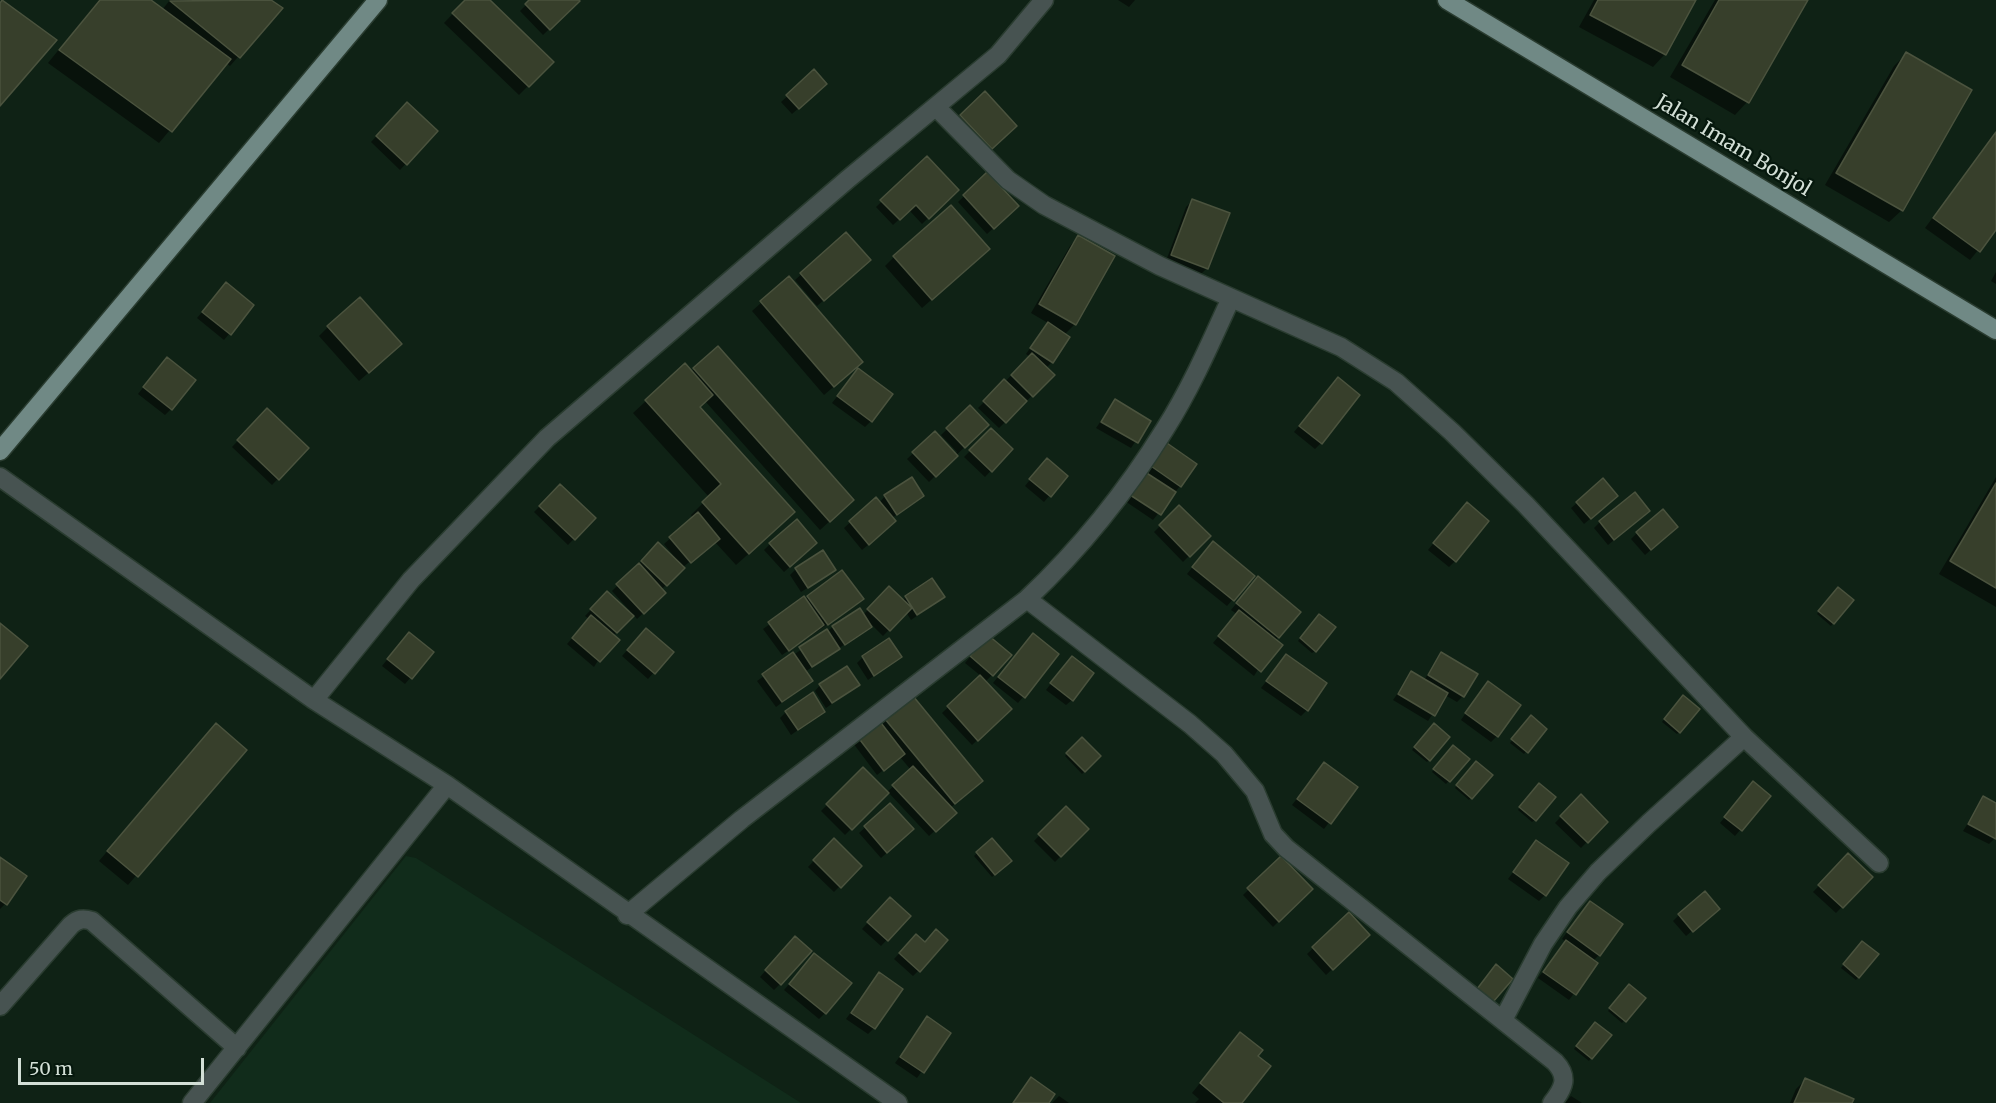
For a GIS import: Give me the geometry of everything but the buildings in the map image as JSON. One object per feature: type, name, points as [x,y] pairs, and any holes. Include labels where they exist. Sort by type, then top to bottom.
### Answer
[{"type":"main road","points":[[0,450],[378,0]]},
{"type":"main road","name":"Jalan Imam Bonjol","points":[[1447,0],[1996,330]]},
{"type":"street","points":[[314,700],[411,580],[547,438],[998,55],[1044,0]]},
{"type":"street","points":[[936,106],[1008,180],[1044,205],[1160,266],[1341,347],[1396,382],[1452,432],[1526,505],[1744,737],[1879,863]]},
{"type":"street","points":[[627,915],[742,819],[1026,599],[1067,561],[1101,520],[1166,428],[1232,298]]},
{"type":"street","points":[[0,477],[314,700],[447,785],[627,915],[898,1103]]},
{"type":"street","points":[[1026,599],[1190,724],[1248,781],[1273,834],[1286,848],[1401,942],[1503,1020],[1563,1071],[1565,1082],[1552,1103]]},
{"type":"street","points":[[1503,1020],[1543,944],[1575,898],[1649,823],[1744,737]]},
{"type":"street","points":[[192,1103],[447,785]]},
{"type":"street","points":[[0,1006],[71,925],[78,920],[85,919],[92,921],[237,1048]]},
{"type":"shaded area","points":[[406,856],[416,858],[801,1103],[210,1103]]}]
